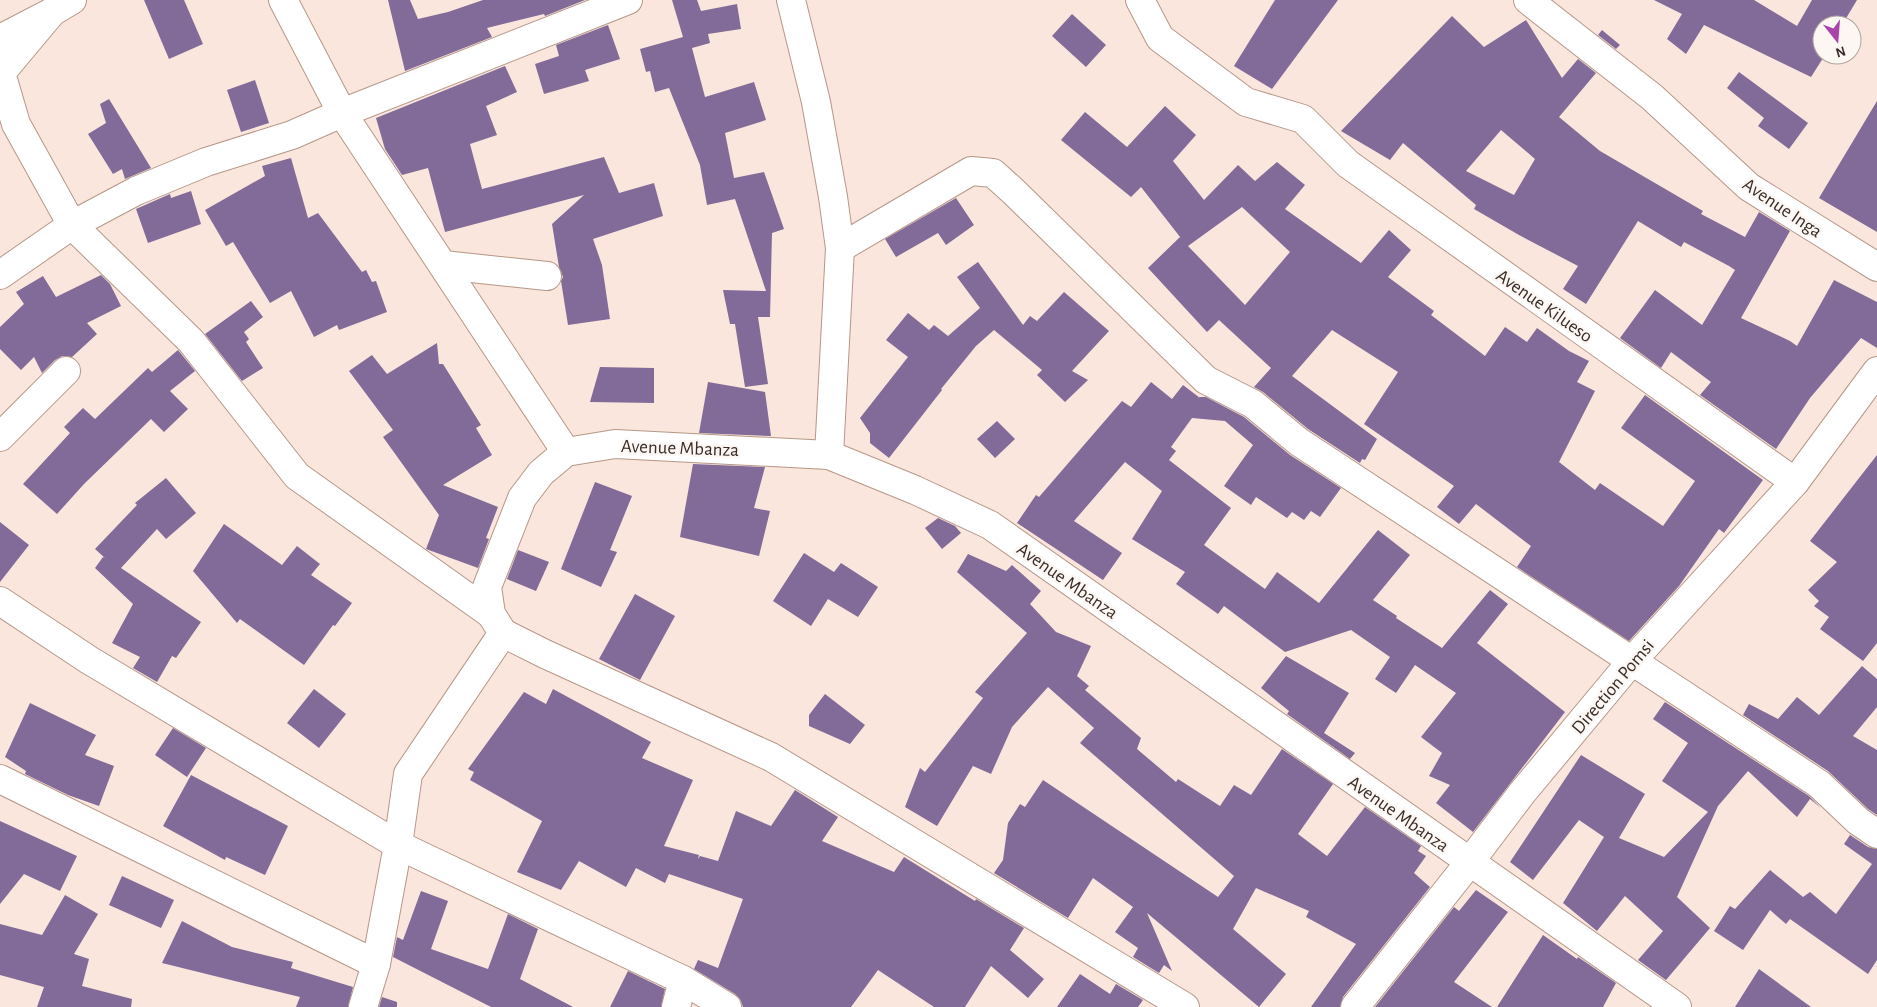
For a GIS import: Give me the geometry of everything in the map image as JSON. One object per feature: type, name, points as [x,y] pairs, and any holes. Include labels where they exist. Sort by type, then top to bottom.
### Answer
[{"type":"street","points":[[283,0],[342,113],[566,452],[541,473],[522,498],[487,587],[497,623],[408,774],[398,845],[376,964],[363,1007]]},
{"type":"street","points":[[0,275],[72,225],[136,191],[206,162],[292,135],[342,113],[628,0]]},
{"type":"street","points":[[791,0],[816,102],[840,248],[829,455]]},
{"type":"street","name":"Avenue Kilueso","points":[[1140,0],[1160,38],[1246,102],[1303,119],[1348,164],[1795,482]]},
{"type":"street","name":"Avenue Inga","points":[[1528,0],[1652,97],[1749,188],[1877,267]]},
{"type":"street","points":[[0,39],[62,6]]},
{"type":"street","points":[[62,6],[1,72],[16,124],[72,225],[191,340],[297,476],[497,623],[545,654],[771,757],[1185,1007]]},
{"type":"street","points":[[840,248],[971,171],[993,173],[1206,380],[1253,404],[1299,442],[1819,784],[1858,822],[1877,834]]},
{"type":"street","points":[[443,265],[547,276]]},
{"type":"street","points":[[0,437],[66,371]]},
{"type":"street","name":"Direction Pomsi","points":[[1355,1007],[1522,793],[1631,662],[1795,482],[1877,371]]},
{"type":"street","name":"Avenue Mbanza","points":[[566,452],[615,444],[829,455],[915,490],[990,525],[1469,863],[1677,1007]]},
{"type":"street","points":[[0,601],[89,660],[398,845],[683,980],[727,1007]]},
{"type":"street","points":[[0,779],[376,964]]},
{"type":"street","points":[[676,1007],[683,980]]},
{"type":"building","points":[[144,0],[184,0],[203,44],[169,59]]},
{"type":"building","points":[[388,0],[410,0],[418,19],[448,12],[483,0],[585,0],[545,16],[544,14],[487,28],[492,37],[405,71]]},
{"type":"building","points":[[672,0],[697,0],[701,11],[737,4],[741,29],[708,34],[710,43],[692,48],[705,97],[754,82],[766,120],[725,133],[734,178],[764,172],[784,229],[772,233],[770,317],[758,317],[768,384],[745,387],[735,324],[730,324],[723,290],[766,291],[735,199],[707,205],[700,165],[669,88],[655,92],[650,71],[646,72],[640,49],[683,37]]},
{"type":"building","points":[[1275,0],[1338,0],[1272,89],[1234,66]]},
{"type":"building","points":[[1654,0],[1754,0],[1797,26],[1812,0],[1857,0],[1848,15],[1812,15],[1812,65],[1819,65],[1811,77],[1704,25],[1686,54],[1667,39],[1682,14]]},
{"type":"building","points":[[1072,14],[1106,45],[1086,67],[1052,36]]},
{"type":"building","points":[[1452,16],[1484,47],[1526,20],[1562,78],[1578,59],[1596,73],[1559,117],[1600,151],[1703,211],[1701,214],[1745,237],[1759,212],[1790,231],[1741,318],[1797,346],[1834,280],[1877,302],[1877,348],[1861,338],[1810,398],[1776,449],[1700,395],[1711,382],[1671,352],[1661,368],[1620,338],[1655,290],[1702,325],[1735,270],[1684,242],[1681,247],[1638,221],[1586,304],[1563,289],[1578,266],[1474,209],[1476,205],[1403,143],[1390,160],[1341,131]],"holes":[[[1501,130],[1535,159],[1514,195],[1466,171]]]},
{"type":"building","points":[[608,25],[620,59],[585,70],[589,81],[544,94],[535,64],[559,56],[556,45]]},
{"type":"building","points":[[1602,30],[1620,45],[1616,49],[1598,35]]},
{"type":"building","points":[[505,66],[517,92],[486,106],[497,135],[470,144],[482,189],[604,157],[619,193],[654,183],[663,216],[593,239],[602,265],[610,319],[568,325],[561,281],[563,277],[559,267],[552,224],[584,195],[445,232],[428,168],[402,175],[385,149],[376,118]]},
{"type":"building","points":[[1739,72],[1808,123],[1789,149],[1758,126],[1764,118],[1727,88]]},
{"type":"building","points":[[255,80],[269,123],[241,132],[227,90]]},
{"type":"building","points":[[109,99],[151,168],[125,179],[122,169],[113,174],[88,134],[106,123],[100,104]]},
{"type":"building","points":[[1877,101],[1877,232],[1819,198]]},
{"type":"building","points":[[1165,106],[1196,135],[1173,161],[1204,200],[1238,165],[1255,181],[1277,162],[1305,185],[1285,209],[1361,263],[1389,230],[1411,250],[1388,277],[1434,311],[1431,315],[1485,356],[1505,327],[1527,342],[1537,328],[1569,351],[1589,361],[1577,382],[1595,391],[1559,462],[1595,490],[1600,483],[1663,526],[1695,481],[1621,428],[1645,395],[1763,480],[1724,533],[1719,529],[1679,586],[1629,641],[1517,567],[1531,546],[1476,504],[1459,524],[1437,507],[1454,486],[1364,424],[1398,372],[1332,330],[1292,376],[1377,439],[1365,460],[1362,459],[1360,463],[1308,429],[1263,392],[1254,387],[1271,368],[1219,320],[1207,332],[1148,268],[1180,237],[1184,242],[1141,187],[1131,197],[1061,140],[1085,112],[1127,147]],"holes":[[[1242,207],[1290,252],[1245,305],[1188,246]]]},
{"type":"building","points":[[291,158],[308,218],[318,213],[362,272],[366,270],[372,282],[376,281],[387,312],[339,330],[337,325],[314,337],[291,291],[270,303],[233,242],[226,246],[205,210],[265,176],[262,166]]},
{"type":"building","points":[[191,191],[201,224],[148,243],[136,209],[170,194],[171,198]]},
{"type":"building","points":[[956,198],[974,225],[946,245],[938,233],[896,257],[885,239]]},
{"type":"building","points":[[978,262],[1023,325],[1030,316],[1037,321],[1064,292],[1109,331],[1072,371],[1088,380],[1065,402],[1037,375],[1042,370],[994,330],[976,346],[889,458],[870,443],[870,433],[860,418],[908,357],[886,340],[908,313],[929,330],[934,325],[948,336],[980,308],[957,277]]},
{"type":"building","points":[[101,275],[110,284],[121,306],[87,323],[97,334],[72,357],[62,356],[42,373],[34,357],[21,370],[0,349],[0,327],[24,304],[16,292],[43,276],[56,297]]},
{"type":"building","points":[[251,301],[263,317],[244,332],[249,339],[246,342],[263,368],[242,381],[205,334]]},
{"type":"building","points":[[437,343],[439,364],[443,364],[481,425],[476,428],[492,455],[443,485],[498,507],[486,538],[489,539],[478,568],[426,549],[439,515],[383,437],[393,430],[349,371],[372,355],[387,374]]},
{"type":"building","points":[[178,350],[195,371],[170,391],[188,409],[164,432],[151,419],[84,484],[57,514],[23,484],[70,433],[64,427],[83,408],[95,419],[148,368],[152,372]]},
{"type":"building","points":[[600,367],[654,368],[654,403],[590,402]]},
{"type":"building","points":[[708,382],[765,392],[771,436],[699,433]]},
{"type":"building","points":[[1151,382],[1172,399],[1183,385],[1199,397],[1206,397],[1244,417],[1290,455],[1341,488],[1320,517],[1311,511],[1304,520],[1292,512],[1287,518],[1256,497],[1251,505],[1224,486],[1253,445],[1225,421],[1192,418],[1171,447],[1176,451],[1169,460],[1231,508],[1204,545],[1265,589],[1277,572],[1319,603],[1378,530],[1410,555],[1373,600],[1397,616],[1396,618],[1442,648],[1490,590],[1508,604],[1477,643],[1565,712],[1473,832],[1436,803],[1450,785],[1429,776],[1442,753],[1421,737],[1456,693],[1415,665],[1396,693],[1375,679],[1390,657],[1351,630],[1285,652],[1224,606],[1218,614],[1176,584],[1185,572],[1132,539],[1162,491],[1125,462],[1074,521],[1122,553],[1103,580],[1017,523],[1036,495],[1039,497],[1122,401],[1131,407]]},
{"type":"building","points":[[997,421],[1015,439],[995,458],[977,439]]},
{"type":"building","points":[[1877,455],[1877,643],[1863,661],[1820,629],[1829,617],[1814,606],[1819,601],[1808,590],[1837,562],[1810,541]]},
{"type":"building","points":[[693,464],[765,467],[754,508],[770,511],[759,556],[680,537]]},
{"type":"building","points":[[166,478],[196,513],[166,539],[157,529],[121,568],[201,622],[176,658],[172,656],[157,682],[133,668],[140,657],[112,643],[133,604],[95,568],[103,557],[105,558],[95,549],[137,505],[135,503]]},
{"type":"building","points":[[595,482],[632,496],[610,550],[617,552],[601,587],[561,569]]},
{"type":"building","points":[[938,518],[955,526],[961,533],[942,549],[925,528]]},
{"type":"building","points":[[0,522],[29,545],[0,582]]},
{"type":"building","points":[[224,524],[282,565],[297,546],[320,564],[311,575],[352,603],[335,626],[333,625],[304,665],[240,619],[237,623],[193,571]]},
{"type":"building","points":[[518,550],[549,562],[536,591],[507,579]]},
{"type":"building","points":[[804,553],[834,572],[841,563],[878,587],[858,617],[828,599],[811,626],[773,601]]},
{"type":"building","points":[[968,554],[1006,571],[1012,565],[1041,591],[1030,604],[1056,632],[1091,646],[1077,676],[1089,686],[1085,690],[1141,738],[1137,749],[1176,782],[1178,779],[1220,806],[1234,785],[1251,795],[1282,749],[1333,784],[1298,834],[1327,856],[1365,807],[1421,846],[1418,851],[1426,856],[1414,873],[1430,887],[1343,997],[1340,1007],[1311,1007],[1356,944],[1306,917],[1309,911],[1256,888],[1233,929],[1286,974],[1259,1007],[1147,913],[1172,971],[1164,965],[1159,973],[1133,957],[1138,948],[1115,932],[1133,907],[1093,878],[1068,918],[994,873],[1003,860],[1008,823],[1020,804],[1025,807],[1043,780],[1218,897],[1234,876],[1080,743],[1094,728],[1048,687],[1012,727],[991,774],[973,766],[937,826],[905,807],[920,768],[925,772],[983,698],[975,692],[1027,633],[957,572]]},
{"type":"building","points":[[635,594],[675,616],[640,680],[599,659]]},
{"type":"building","points":[[1286,656],[1349,693],[1324,733],[1355,753],[1350,759],[1287,714],[1289,711],[1261,688]]},
{"type":"building","points":[[1862,666],[1877,679],[1877,707],[1853,736],[1877,750],[1877,815],[1868,809],[1828,771],[1743,715],[1749,704],[1778,719],[1797,697],[1819,715]]},
{"type":"building","points":[[314,689],[346,714],[319,748],[287,723]]},
{"type":"building","points":[[553,689],[651,742],[642,758],[693,780],[664,846],[699,855],[698,859],[700,856],[718,861],[736,811],[771,826],[795,790],[838,817],[822,841],[894,872],[904,857],[975,901],[976,899],[1024,928],[1010,950],[1044,979],[1028,998],[991,966],[965,1007],[934,1007],[878,970],[851,1007],[743,1007],[740,999],[735,994],[694,969],[698,960],[718,968],[743,899],[669,874],[665,883],[636,868],[626,887],[579,861],[561,890],[517,872],[542,821],[470,780],[474,772],[468,769],[524,692],[546,704]]},
{"type":"building","points":[[825,694],[865,725],[850,744],[809,726],[809,715]]},
{"type":"building","points":[[1665,702],[1809,796],[1821,808],[1810,799],[1797,817],[1748,771],[1718,806],[1677,897],[1710,928],[1666,980],[1638,960],[1663,931],[1625,896],[1597,931],[1563,903],[1604,837],[1579,820],[1533,880],[1510,862],[1581,755],[1645,794],[1619,838],[1664,857],[1708,812],[1662,781],[1688,743],[1653,719]]},
{"type":"building","points":[[30,703],[96,735],[85,755],[114,766],[99,806],[68,795],[25,774],[26,771],[5,757]]},
{"type":"building","points":[[173,728],[206,748],[187,777],[155,755]]},
{"type":"building","points":[[191,775],[288,826],[265,875],[226,857],[225,860],[163,826]]},
{"type":"building","points":[[0,821],[77,856],[60,891],[24,874],[0,904]]},
{"type":"building","points":[[1850,835],[1868,847],[1877,849],[1877,960],[1868,974],[1790,919],[1786,924],[1770,910],[1743,950],[1714,931],[1730,906],[1735,909],[1770,870],[1803,897],[1810,892],[1836,914],[1872,864],[1844,844]]},
{"type":"building","points":[[122,876],[174,900],[161,928],[109,905]]},
{"type":"building","points":[[1476,890],[1508,912],[1454,982],[1492,1007],[1375,1007],[1454,907],[1459,911]]},
{"type":"building","points":[[421,891],[448,901],[431,949],[488,969],[508,914],[538,929],[520,979],[573,1007],[491,1007],[393,957],[397,937],[403,940]]},
{"type":"building","points":[[65,895],[98,914],[74,954],[89,959],[82,986],[132,999],[131,1007],[37,1007],[44,987],[0,975],[0,924],[42,935]]},
{"type":"building","points":[[182,921],[232,947],[293,962],[291,968],[353,987],[348,1007],[296,1007],[300,997],[162,963]]},
{"type":"building","points":[[1543,935],[1616,983],[1603,1007],[1497,1007]]},
{"type":"building","points":[[1759,969],[1811,1007],[1735,1007]]},
{"type":"building","points":[[628,971],[665,989],[661,1007],[610,1007]]},
{"type":"building","points":[[1080,974],[1110,994],[1116,984],[1143,1000],[1138,1007],[1057,1007]]},
{"type":"building","points":[[382,997],[397,1002],[397,1007],[379,1007]]}]
